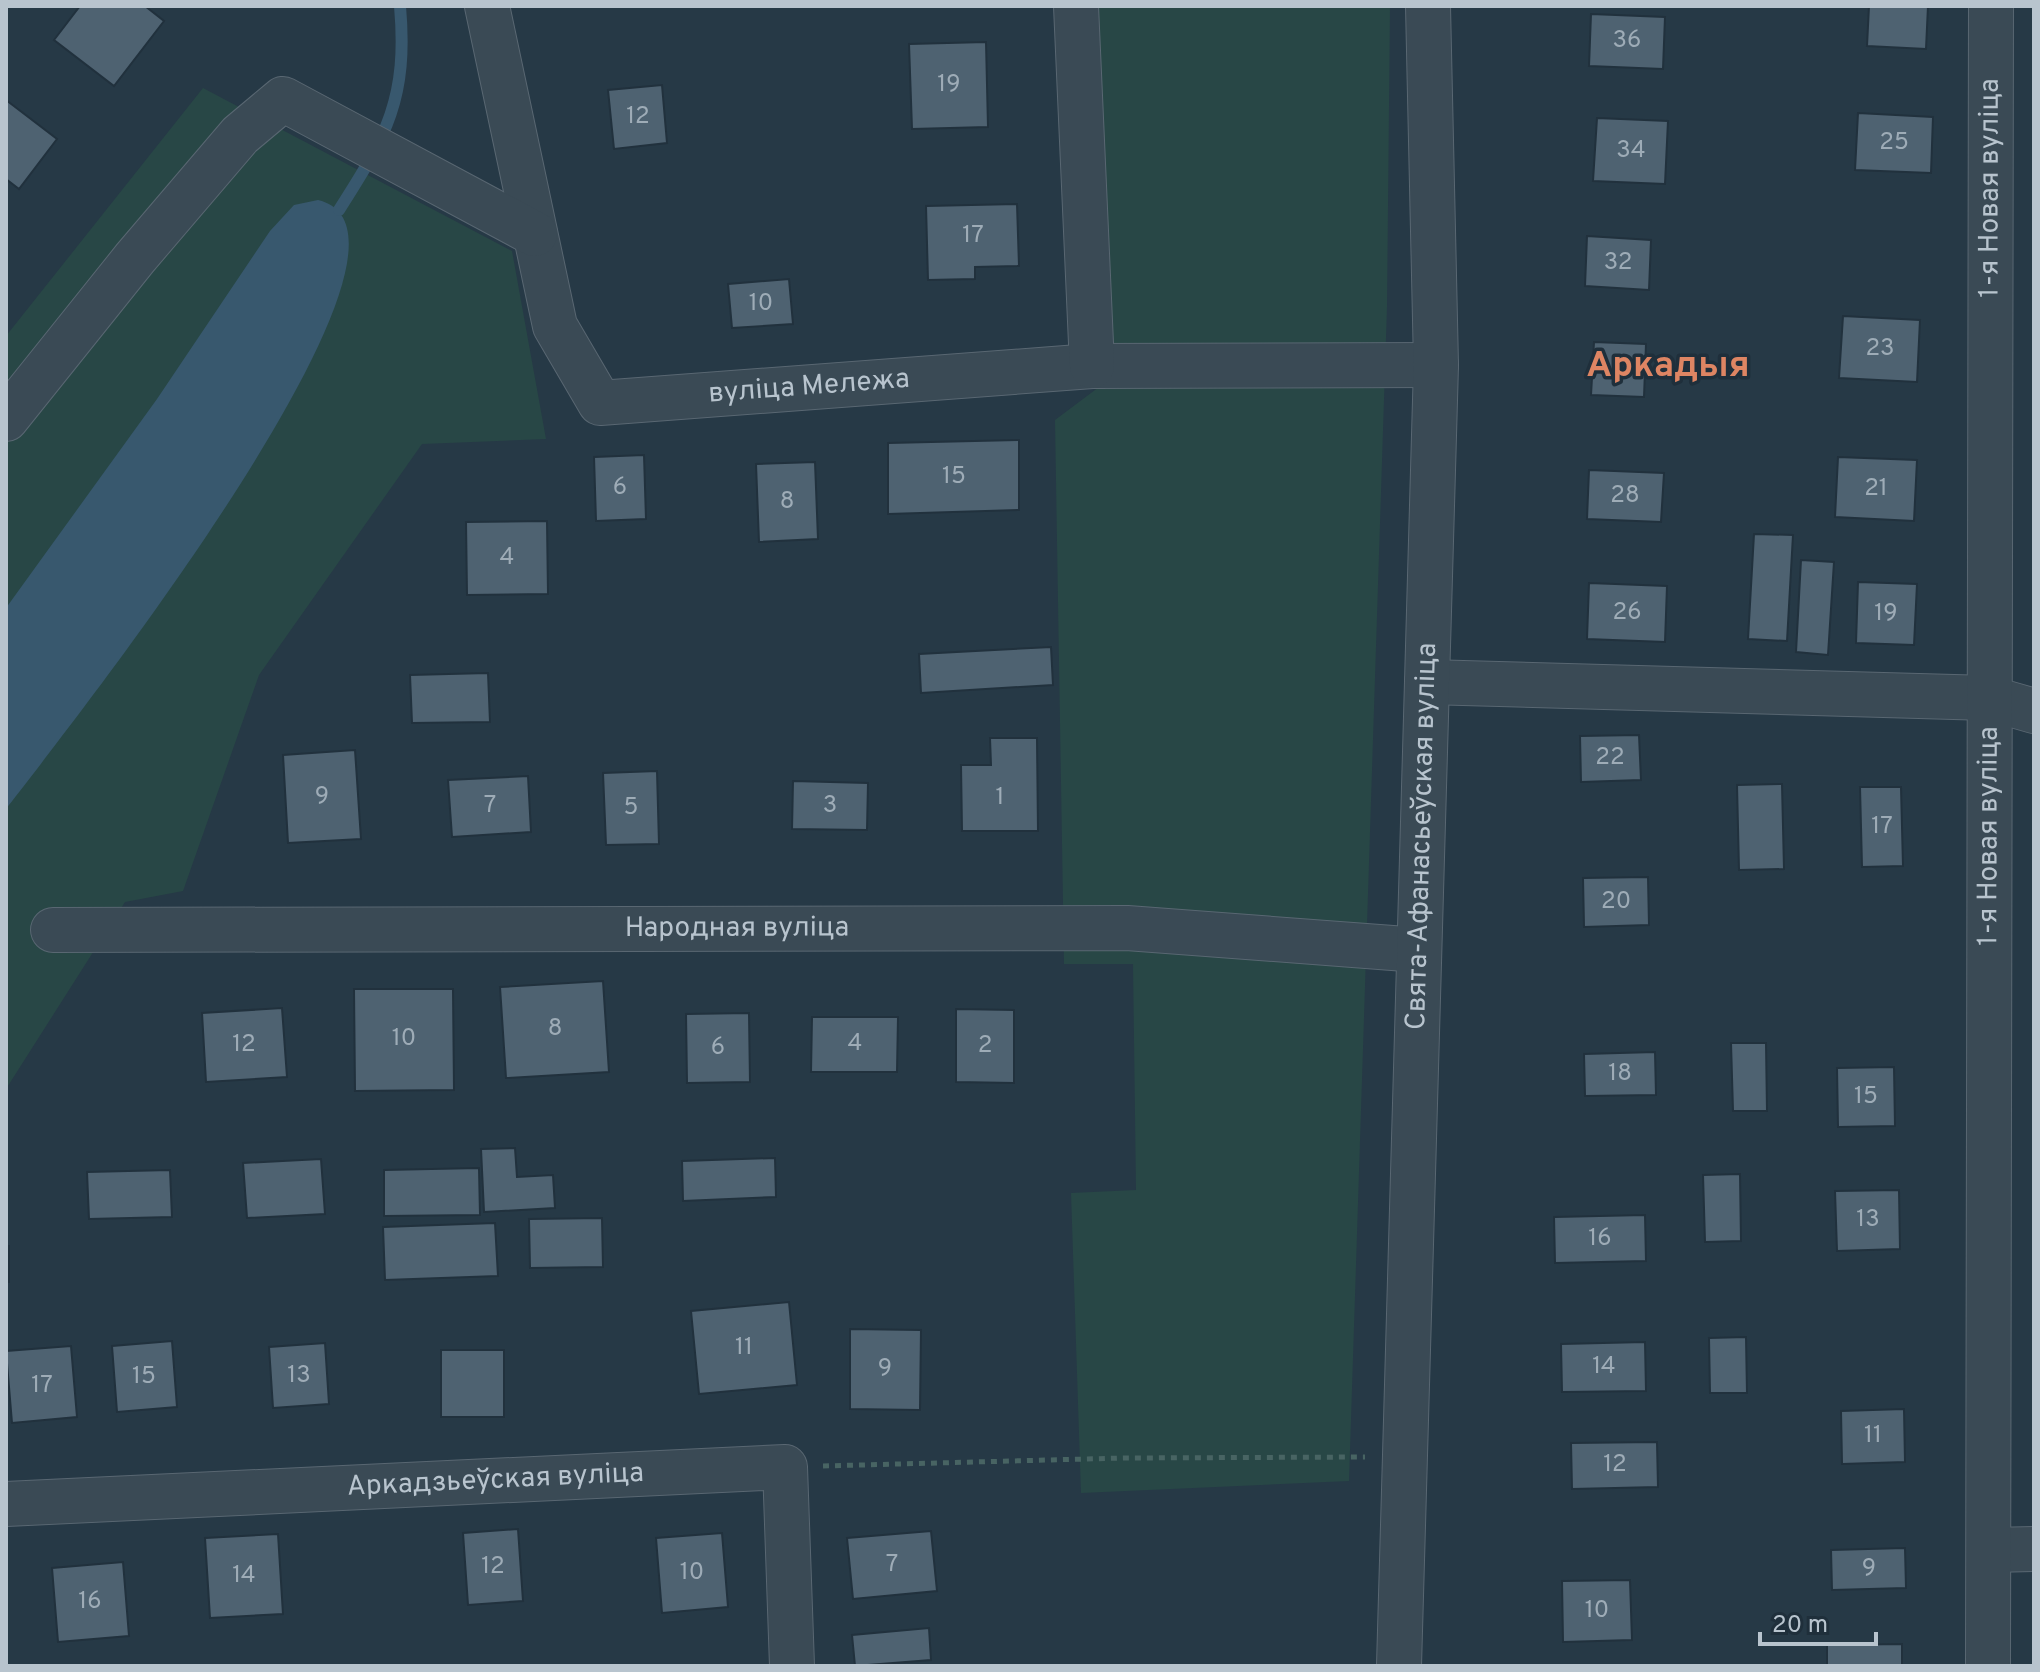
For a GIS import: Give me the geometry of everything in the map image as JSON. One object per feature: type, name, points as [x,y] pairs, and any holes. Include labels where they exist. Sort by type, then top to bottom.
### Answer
[{"type":"street","name":"вуліца Мележа","points":[[487,6],[555,326],[600,403],[1092,366],[1436,365]]},
{"type":"street","points":[[1076,6],[1092,366]]},
{"type":"street","name":"Свята-Афанасьеўская вуліца","points":[[1399,1666],[1436,365],[1428,6]]},
{"type":"street","name":"1-я Новая вуліца","points":[[1988,1666],[1991,6]]},
{"type":"street","points":[[6,419],[135,258],[240,135],[283,99],[535,234]]},
{"type":"street","points":[[1427,682],[1989,698],[2034,711]]},
{"type":"street","name":"Народная вуліца","points":[[53,930],[1127,928],[1419,950]]},
{"type":"street","points":[[785,1467],[792,1666]]},
{"type":"street","name":"Аркадзьеўская вуліца","points":[[6,1504],[785,1467]]},
{"type":"street","points":[[1990,1550],[2034,1549]]},
{"type":"path","points":[[785,1467],[1124,1458],[1406,1457]]},
{"type":"green space","points":[[1097,6],[1390,6],[1387,307],[1349,1481],[1081,1493],[1071,1193],[1136,1190],[1133,964],[1064,964],[1055,420],[1111,378]]},
{"type":"green space","points":[[203,88],[512,251],[546,439],[422,444],[259,675],[183,891],[125,902],[6,1089],[6,336]]},
{"type":"water","points":[[318,200],[348,234],[337,301],[295,392],[233,495],[163,599],[6,809],[6,608],[157,399],[270,231],[294,205]]},
{"type":"building","points":[[80,6],[145,6],[164,21],[114,86],[54,40]]},
{"type":"building","points":[[1869,6],[1928,6],[1926,49],[1867,46]]},
{"type":"building","points":[[1591,14],[1665,17],[1663,69],[1589,66]]},
{"type":"building","points":[[986,42],[988,127],[912,129],[909,44]]},
{"type":"building","points":[[662,85],[667,143],[614,149],[608,90]]},
{"type":"building","points":[[6,100],[57,139],[19,189],[6,179]]},
{"type":"building","points":[[1858,113],[1933,117],[1931,173],[1855,170]]},
{"type":"building","points":[[1597,118],[1668,121],[1665,184],[1593,181]]},
{"type":"building","points":[[1017,204],[1019,266],[975,267],[975,279],[928,280],[926,206]]},
{"type":"building","points":[[1587,236],[1651,240],[1649,290],[1585,286]]},
{"type":"building","points":[[789,279],[793,324],[732,328],[728,284]]},
{"type":"building","points":[[1843,316],[1920,320],[1917,382],[1839,378]]},
{"type":"building","points":[[1594,342],[1646,344],[1644,397],[1591,395]]},
{"type":"building","points":[[1019,440],[1019,510],[888,514],[888,443]]},
{"type":"building","points":[[644,455],[646,519],[596,521],[594,457]]},
{"type":"building","points":[[1838,457],[1917,460],[1914,521],[1835,517]]},
{"type":"building","points":[[815,462],[818,539],[759,542],[756,464]]},
{"type":"building","points":[[1589,470],[1664,473],[1661,522],[1587,519]]},
{"type":"building","points":[[547,521],[548,594],[467,595],[466,522]]},
{"type":"building","points":[[1754,534],[1793,535],[1787,641],[1748,639]]},
{"type":"building","points":[[1801,560],[1834,562],[1828,655],[1796,652]]},
{"type":"building","points":[[1858,582],[1917,584],[1914,645],[1856,643]]},
{"type":"building","points":[[1589,583],[1667,586],[1665,642],[1587,639]]},
{"type":"building","points":[[1051,647],[1053,685],[921,693],[919,654]]},
{"type":"building","points":[[488,673],[490,722],[412,723],[410,675]]},
{"type":"building","points":[[1639,735],[1641,780],[1581,782],[1580,736]]},
{"type":"building","points":[[990,738],[1037,738],[1038,831],[962,831],[961,765],[991,765]]},
{"type":"building","points":[[355,750],[361,839],[288,843],[283,755]]},
{"type":"building","points":[[657,771],[659,844],[606,845],[603,773]]},
{"type":"building","points":[[528,776],[531,832],[452,837],[448,780]]},
{"type":"building","points":[[793,781],[868,783],[867,830],[792,829]]},
{"type":"building","points":[[1782,784],[1784,869],[1739,870],[1737,785]]},
{"type":"building","points":[[1860,787],[1901,787],[1903,866],[1862,867]]},
{"type":"building","points":[[1648,877],[1649,925],[1584,927],[1583,878]]},
{"type":"building","points":[[603,981],[609,1072],[506,1078],[500,987]]},
{"type":"building","points":[[354,989],[453,989],[454,1090],[355,1091]]},
{"type":"building","points":[[282,1008],[287,1077],[206,1082],[202,1013]]},
{"type":"building","points":[[956,1009],[1014,1010],[1014,1083],[956,1082]]},
{"type":"building","points":[[749,1013],[750,1082],[687,1083],[686,1014]]},
{"type":"building","points":[[812,1017],[898,1017],[897,1072],[811,1072]]},
{"type":"building","points":[[1731,1043],[1766,1043],[1767,1111],[1733,1111]]},
{"type":"building","points":[[1655,1052],[1656,1095],[1585,1096],[1584,1054]]},
{"type":"building","points":[[1894,1067],[1895,1126],[1838,1127],[1837,1068]]},
{"type":"building","points":[[515,1148],[517,1177],[553,1175],[555,1208],[484,1212],[481,1149]]},
{"type":"building","points":[[775,1158],[776,1197],[683,1201],[682,1161]]},
{"type":"building","points":[[321,1159],[325,1214],[247,1218],[243,1163]]},
{"type":"building","points":[[479,1168],[480,1215],[384,1216],[384,1170]]},
{"type":"building","points":[[170,1170],[172,1217],[89,1219],[87,1172]]},
{"type":"building","points":[[1740,1174],[1741,1241],[1705,1242],[1703,1175]]},
{"type":"building","points":[[1899,1190],[1900,1249],[1837,1251],[1835,1191]]},
{"type":"building","points":[[1645,1215],[1646,1261],[1555,1263],[1554,1217]]},
{"type":"building","points":[[602,1218],[603,1267],[530,1268],[529,1219]]},
{"type":"building","points":[[495,1223],[498,1276],[385,1280],[383,1227]]},
{"type":"building","points":[[6,1246],[9,1246],[9,1282],[6,1282]]},
{"type":"building","points":[[789,1302],[797,1385],[699,1394],[691,1311]]},
{"type":"building","points":[[850,1329],[921,1330],[920,1410],[850,1409]]},
{"type":"building","points":[[1746,1337],[1747,1393],[1710,1393],[1709,1338]]},
{"type":"building","points":[[172,1341],[177,1407],[117,1412],[112,1346]]},
{"type":"building","points":[[1645,1342],[1646,1391],[1562,1392],[1561,1344]]},
{"type":"building","points":[[325,1343],[329,1404],[273,1408],[269,1347]]},
{"type":"building","points":[[71,1346],[77,1417],[12,1423],[6,1351]]},
{"type":"building","points":[[441,1350],[504,1350],[504,1417],[441,1417]]},
{"type":"building","points":[[1904,1409],[1905,1462],[1842,1464],[1841,1411]]},
{"type":"building","points":[[1657,1442],[1658,1487],[1572,1489],[1571,1443]]},
{"type":"building","points":[[518,1529],[523,1601],[468,1605],[463,1533]]},
{"type":"building","points":[[931,1531],[937,1591],[853,1599],[847,1538]]},
{"type":"building","points":[[722,1533],[728,1607],[662,1613],[656,1538]]},
{"type":"building","points":[[278,1534],[283,1614],[210,1618],[205,1538]]},
{"type":"building","points":[[1905,1548],[1906,1588],[1832,1590],[1831,1550]]},
{"type":"building","points":[[123,1562],[129,1636],[58,1642],[52,1568]]},
{"type":"building","points":[[1630,1580],[1632,1640],[1563,1642],[1562,1581]]},
{"type":"building","points":[[929,1628],[931,1660],[855,1666],[852,1635]]},
{"type":"building","points":[[1902,1644],[1902,1666],[1827,1666],[1827,1645]]},
{"type":"waterway","points":[[339,210],[382,137],[397,91],[402,38],[400,6]]},
{"type":"district","name":"Аркадыя","points":[[1668,367]]}]
